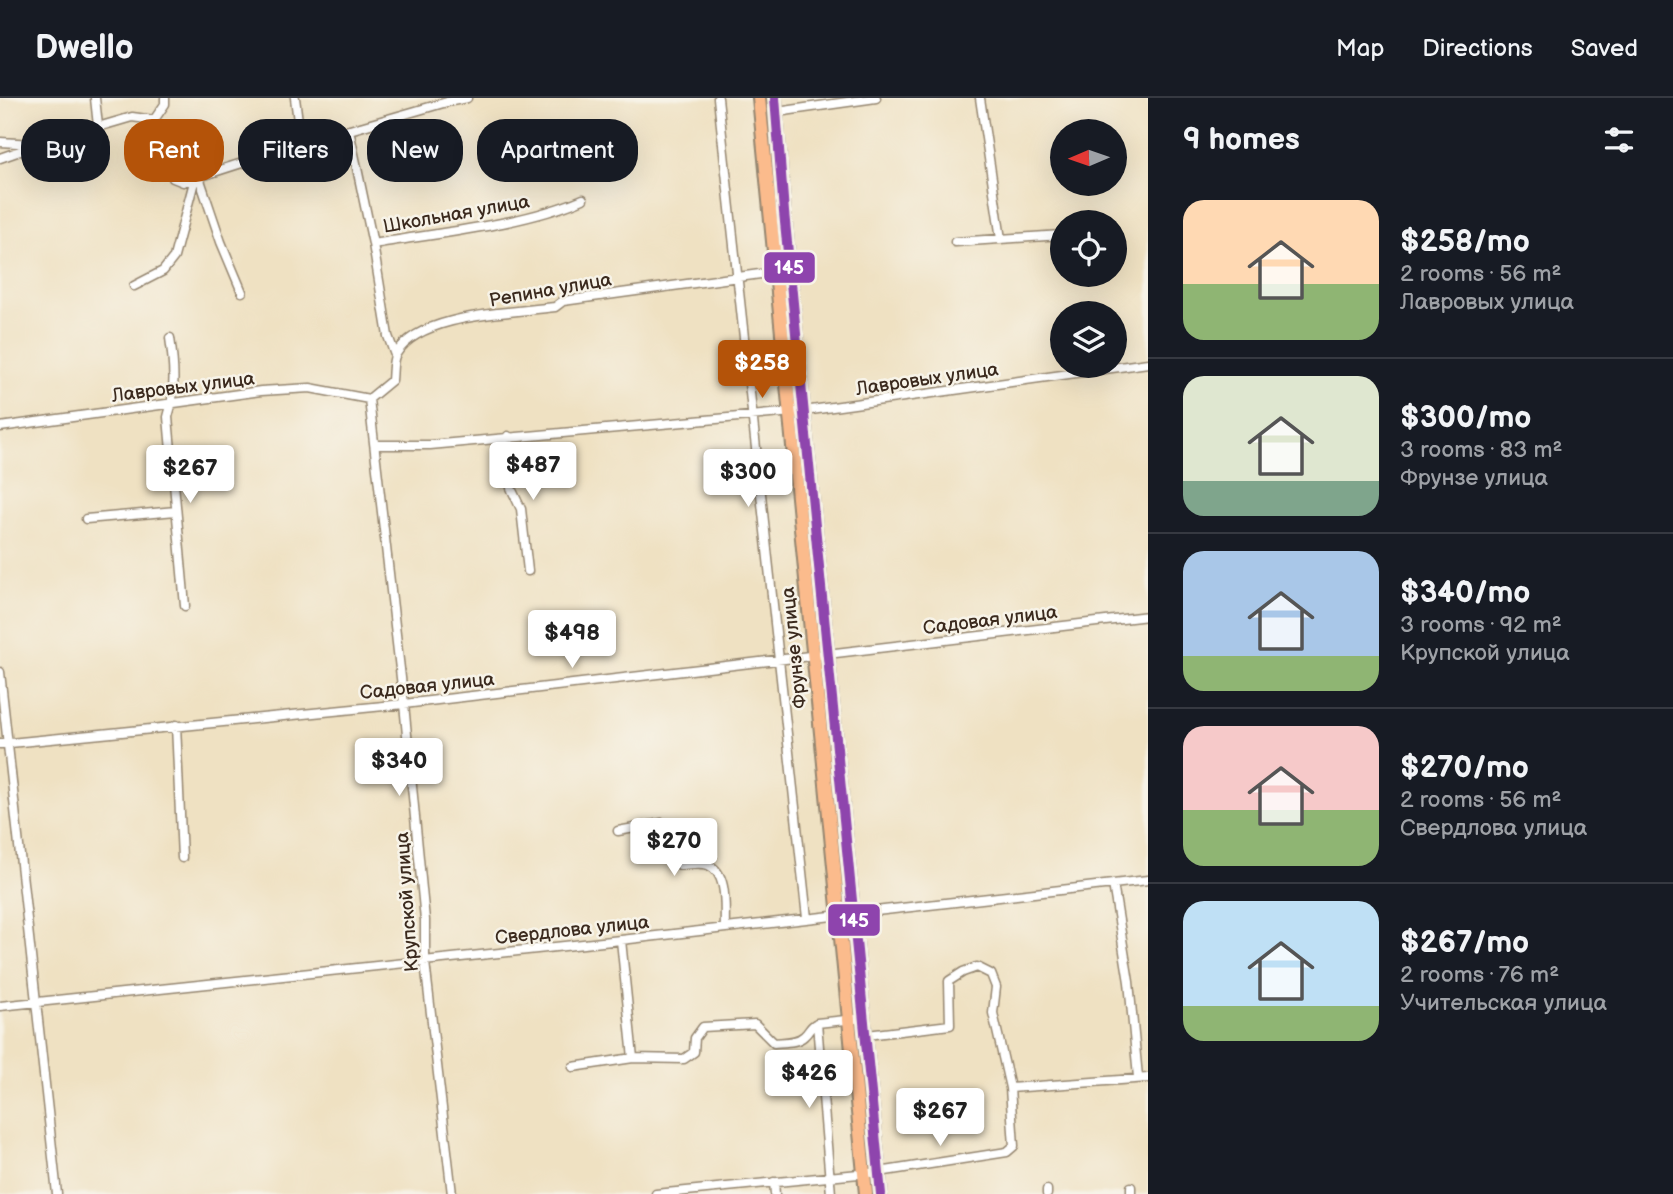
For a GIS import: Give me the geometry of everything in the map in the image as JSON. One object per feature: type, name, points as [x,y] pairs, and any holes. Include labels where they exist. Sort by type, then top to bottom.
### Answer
[{"type":"main road","name":"Фрунзе улица","points":[[759,98],[866,1194]]},
{"type":"main road","name":"Фрунзе улица","points":[[775,98],[881,1194]]},
{"type":"street","points":[[95,98],[97,119]]},
{"type":"street","points":[[154,119],[165,104],[165,98]]},
{"type":"street","points":[[295,98],[298,119]]},
{"type":"street","points":[[353,129],[467,98]]},
{"type":"street","points":[[718,98],[807,918]]},
{"type":"street","points":[[776,112],[876,98]]},
{"type":"street","points":[[980,98],[1001,239]]},
{"type":"street","points":[[125,119],[146,119]]},
{"type":"street","points":[[0,142],[21,143]]},
{"type":"street","points":[[353,149],[373,244],[388,336],[395,355]]},
{"type":"street","points":[[0,158],[21,151]]},
{"type":"street","points":[[134,286],[163,271],[174,257],[196,182]]},
{"type":"street","points":[[199,182],[220,242],[242,292]]},
{"type":"street","name":"Школьная улица","points":[[373,244],[562,209],[583,199]]},
{"type":"street","points":[[955,242],[1050,236]]},
{"type":"street","name":"Репина улица","points":[[369,399],[392,380],[395,355],[419,332],[454,321],[555,307],[563,300],[775,272]]},
{"type":"street","points":[[170,338],[174,372],[173,402],[168,417],[185,606]]},
{"type":"street","name":"Лавровых улица","points":[[375,445],[430,445],[789,413],[1148,363]]},
{"type":"street","name":"Лавровых улица","points":[[0,428],[173,402],[310,388],[369,399]]},
{"type":"street","name":"Крупской улица","points":[[369,399],[404,704],[425,920],[425,962],[452,1194]]},
{"type":"street","points":[[508,436],[511,488],[521,509],[528,570]]},
{"type":"street","points":[[86,519],[176,511]]},
{"type":"street","name":"Садовая улица","points":[[4,743],[404,704],[1148,616]]},
{"type":"street","points":[[0,671],[4,743],[57,1194]]},
{"type":"street","points":[[176,725],[182,858]]},
{"type":"street","points":[[618,831],[662,823],[669,830],[673,854],[680,865],[706,864],[717,870],[722,882],[725,928]]},
{"type":"street","name":"Свердлова улица","points":[[0,1006],[425,962],[1148,880]]},
{"type":"street","points":[[1113,884],[1129,982],[1138,1077]]},
{"type":"street","points":[[621,940],[633,1058]]},
{"type":"street","points":[[656,1194],[878,1172],[1007,1152],[1014,1146],[1010,1088],[993,1013],[996,987],[991,974],[977,967],[962,972],[949,981],[950,1025],[867,1035]]},
{"type":"street","points":[[573,1067],[633,1058],[664,1060],[689,1057],[694,1052],[695,1038],[703,1027],[755,1024],[774,1043],[794,1041],[804,1036],[811,1026],[817,1023],[865,1018]]},
{"type":"street","points":[[817,1023],[831,1194]]},
{"type":"street","points":[[1010,1088],[1148,1078]]},
{"type":"street","points":[[774,1182],[775,1194]]},
{"type":"transit line","name":"145","points":[[775,98],[881,1194]]}]
